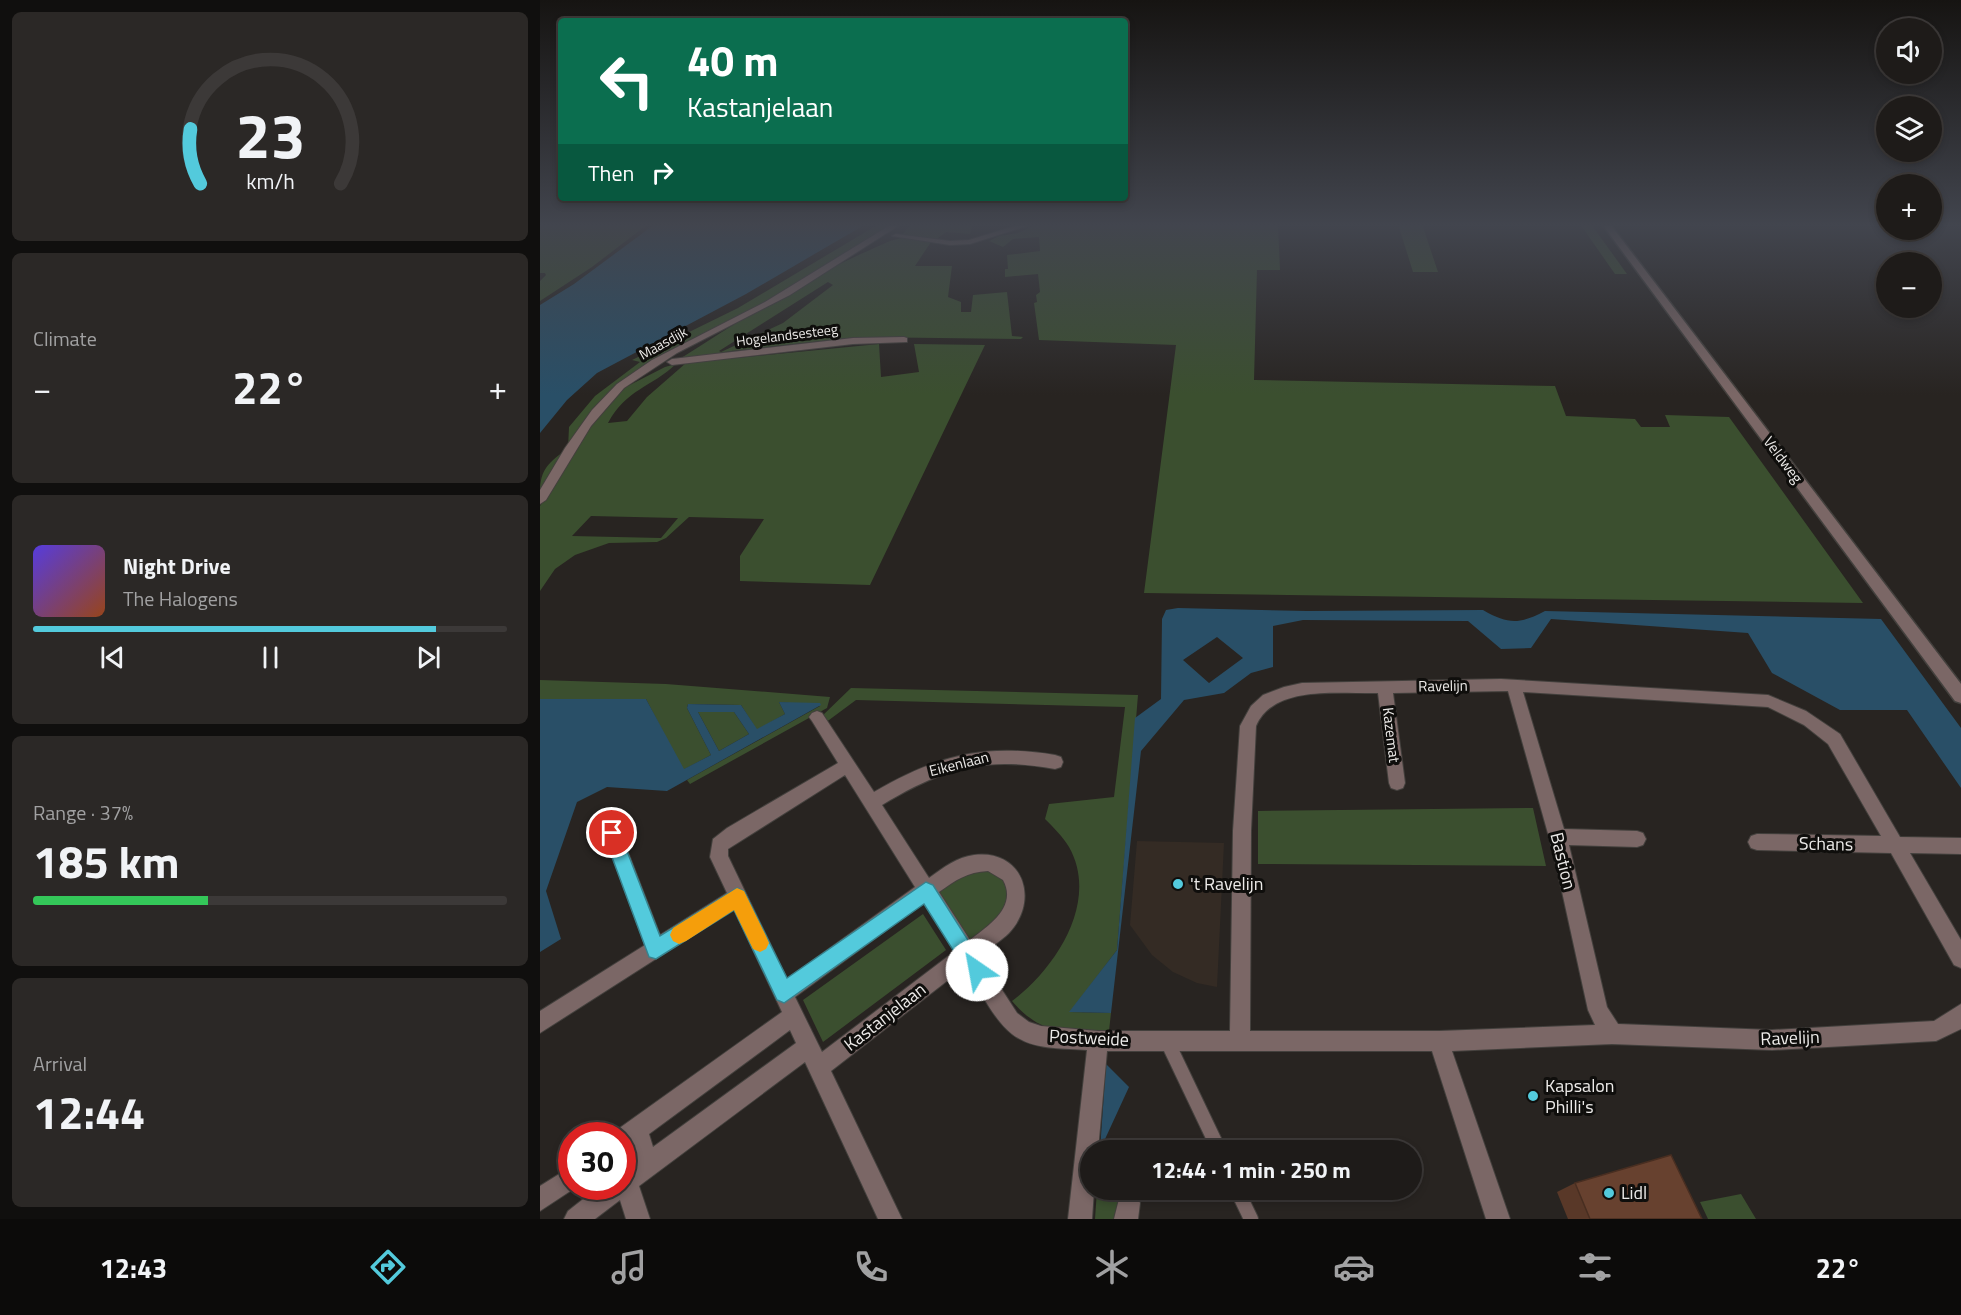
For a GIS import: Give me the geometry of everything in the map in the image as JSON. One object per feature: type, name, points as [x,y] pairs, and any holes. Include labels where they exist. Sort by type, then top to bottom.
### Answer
[{"type":"street","name":"Maasdijk","points":[[620,388],[659,359],[723,327],[804,281]]},
{"type":"street","name":"Veldweg","points":[[1649,281],[1961,696]]},
{"type":"street","name":"Maasdijk","points":[[672,362],[718,333],[723,327]]},
{"type":"street","name":"Hogelandsesteeg","points":[[672,362],[853,341],[904,340]]},
{"type":"street","points":[[540,500],[584,428],[607,399],[620,388],[672,362]]},
{"type":"street","name":"Ravelijn","points":[[1240,1040],[1242,831],[1248,726],[1251,717],[1265,701],[1285,692],[1302,689],[1514,686],[1763,699],[1782,705],[1819,725],[1834,740],[1961,958]]},
{"type":"street","name":"Bastion","points":[[1514,686],[1557,837],[1598,1010],[1612,1034]]},
{"type":"street","name":"Kazemat","points":[[1385,687],[1397,783]]},
{"type":"street","name":"Postweide","points":[[817,717],[1010,1020],[1024,1031],[1041,1036],[1098,1041],[1439,1041],[1612,1034]]},
{"type":"street","name":"Eikenlaan","points":[[871,803],[923,773],[965,759],[996,755],[1030,756],[1055,762]]},
{"type":"street","points":[[847,766],[733,834],[719,845],[719,857],[890,1219]]},
{"type":"street","points":[[612,833],[656,950]]},
{"type":"street","points":[[1557,837],[1637,839]]},
{"type":"street","name":"Schans","points":[[1757,842],[1895,845]]},
{"type":"street","points":[[1895,845],[1961,846]]},
{"type":"street","name":"Kastanjelaan","points":[[784,993],[956,869],[976,862],[999,864],[1011,874],[1018,900],[1010,918],[1003,926],[819,1067]]},
{"type":"street","points":[[540,1023],[737,897]]},
{"type":"street","name":"Ravelijn","points":[[1612,1034],[1772,1040],[1924,1032],[1936,1031],[1957,1020],[1961,1014]]},
{"type":"street","points":[[636,1131],[794,1015]]},
{"type":"street","points":[[1080,1219],[1098,1041]]},
{"type":"street","points":[[1167,1041],[1214,1140]]},
{"type":"street","points":[[1439,1041],[1457,1104],[1498,1219]]},
{"type":"street","points":[[636,1174],[809,1046]]},
{"type":"street","points":[[636,1145],[648,1165]]},
{"type":"street","points":[[540,1200],[558,1187]]},
{"type":"street","points":[[576,1219],[593,1200]]},
{"type":"street","points":[[630,1200],[638,1219]]},
{"type":"street","points":[[1242,1200],[1251,1219]]},
{"type":"shaded area","name":"'t Ravelijn","points":[[1137,841],[1224,843],[1217,987],[1197,983],[1173,972],[1152,955],[1130,925]]},
{"type":"green space","points":[[540,281],[571,281],[540,301]]},
{"type":"green space","points":[[784,281],[803,281],[625,380],[540,493],[540,485],[547,467],[568,448],[569,427],[595,396],[640,362],[632,360],[738,308]]},
{"type":"green space","points":[[808,281],[950,281],[948,297],[961,302],[961,312],[971,312],[973,295],[1007,292],[1012,336],[1023,337],[1021,339],[859,337],[731,351],[678,360]],"holes":[[[828,282],[833,285],[783,323],[721,352],[719,351]]]},
{"type":"green space","points":[[1039,281],[1257,281],[1254,380],[1555,386],[1566,416],[1635,419],[1641,427],[1670,427],[1665,415],[1729,417],[1863,603],[1144,593],[1176,345],[1039,340],[1034,303],[1037,302],[1036,295],[1040,292]]},
{"type":"green space","points":[[879,344],[881,377],[919,372],[914,344],[985,345],[870,585],[740,581],[740,556],[764,519],[689,517],[666,538],[657,542],[609,543],[575,555],[555,569],[540,591],[540,506],[591,423],[620,390],[665,367],[676,364],[631,395],[608,423],[627,421],[647,397],[686,363]],"holes":[[[591,516],[678,518],[661,538],[572,536]]]},
{"type":"green space","points":[[540,680],[666,684],[830,697],[827,708],[690,784],[687,780],[820,706],[779,702],[785,714],[757,730],[741,705],[688,704],[687,708],[711,755],[683,770],[646,699],[540,699]]},
{"type":"green space","points":[[851,688],[1138,695],[1117,950],[1070,1012],[1111,1013],[1109,1031],[1056,1030],[1034,1021],[1012,1001],[1043,971],[1057,953],[1076,911],[1079,890],[1077,868],[1067,843],[1045,819],[1049,804],[1114,797],[1125,707],[856,700],[825,723],[821,717]]},
{"type":"green space","points":[[698,712],[734,712],[749,734],[719,751]]},
{"type":"green space","points":[[1533,808],[1546,866],[1258,864],[1258,811]]},
{"type":"green space","points":[[975,866],[1006,877],[1008,910],[971,946],[935,888]]},
{"type":"green space","points":[[923,914],[946,950],[823,1042],[803,1000]]},
{"type":"green space","points":[[1741,1194],[1756,1219],[1708,1219],[1700,1202]]},
{"type":"green space","points":[[1096,1200],[1119,1200],[1119,1219],[1095,1219]]},
{"type":"water","points":[[578,281],[768,281],[597,373],[567,400],[540,433],[540,305]]},
{"type":"water","points":[[1178,608],[1307,611],[1483,610],[1500,618],[1514,621],[1545,611],[1881,619],[1961,728],[1961,788],[1907,710],[1840,710],[1772,673],[1748,633],[1551,619],[1531,648],[1501,649],[1468,621],[1303,620],[1273,626],[1273,667],[1251,673],[1224,693],[1184,700],[1141,751],[1111,1013],[1069,1012],[1117,950],[1135,718],[1161,699],[1162,619],[1166,610]],"holes":[[[1217,637],[1243,658],[1209,683],[1183,660]]]},
{"type":"water","points":[[540,699],[646,699],[684,769],[711,755],[687,708],[688,704],[741,705],[757,729],[785,714],[779,702],[820,703],[821,705],[667,791],[607,787],[577,802],[546,891],[561,939],[540,952]],"holes":[[[698,712],[734,712],[749,734],[719,751]]]},
{"type":"water","points":[[1106,1064],[1129,1087],[1105,1140],[1101,1140]]},
{"type":"building","name":"Lidl","points":[[1671,1155],[1702,1219],[1590,1219],[1575,1183]]},
{"type":"slow traffic","points":[[679,935],[737,897],[760,943]]},
{"type":"place","name":"'t Ravelijn","points":[[1178,884]]},
{"type":"place","name":"Kapsalon Philli's","points":[[1533,1096]]},
{"type":"place","name":"Lidl","points":[[1609,1193]]},
{"type":"route","points":[[612,833],[656,950],[737,897],[784,993],[926,891],[977,970]]}]
